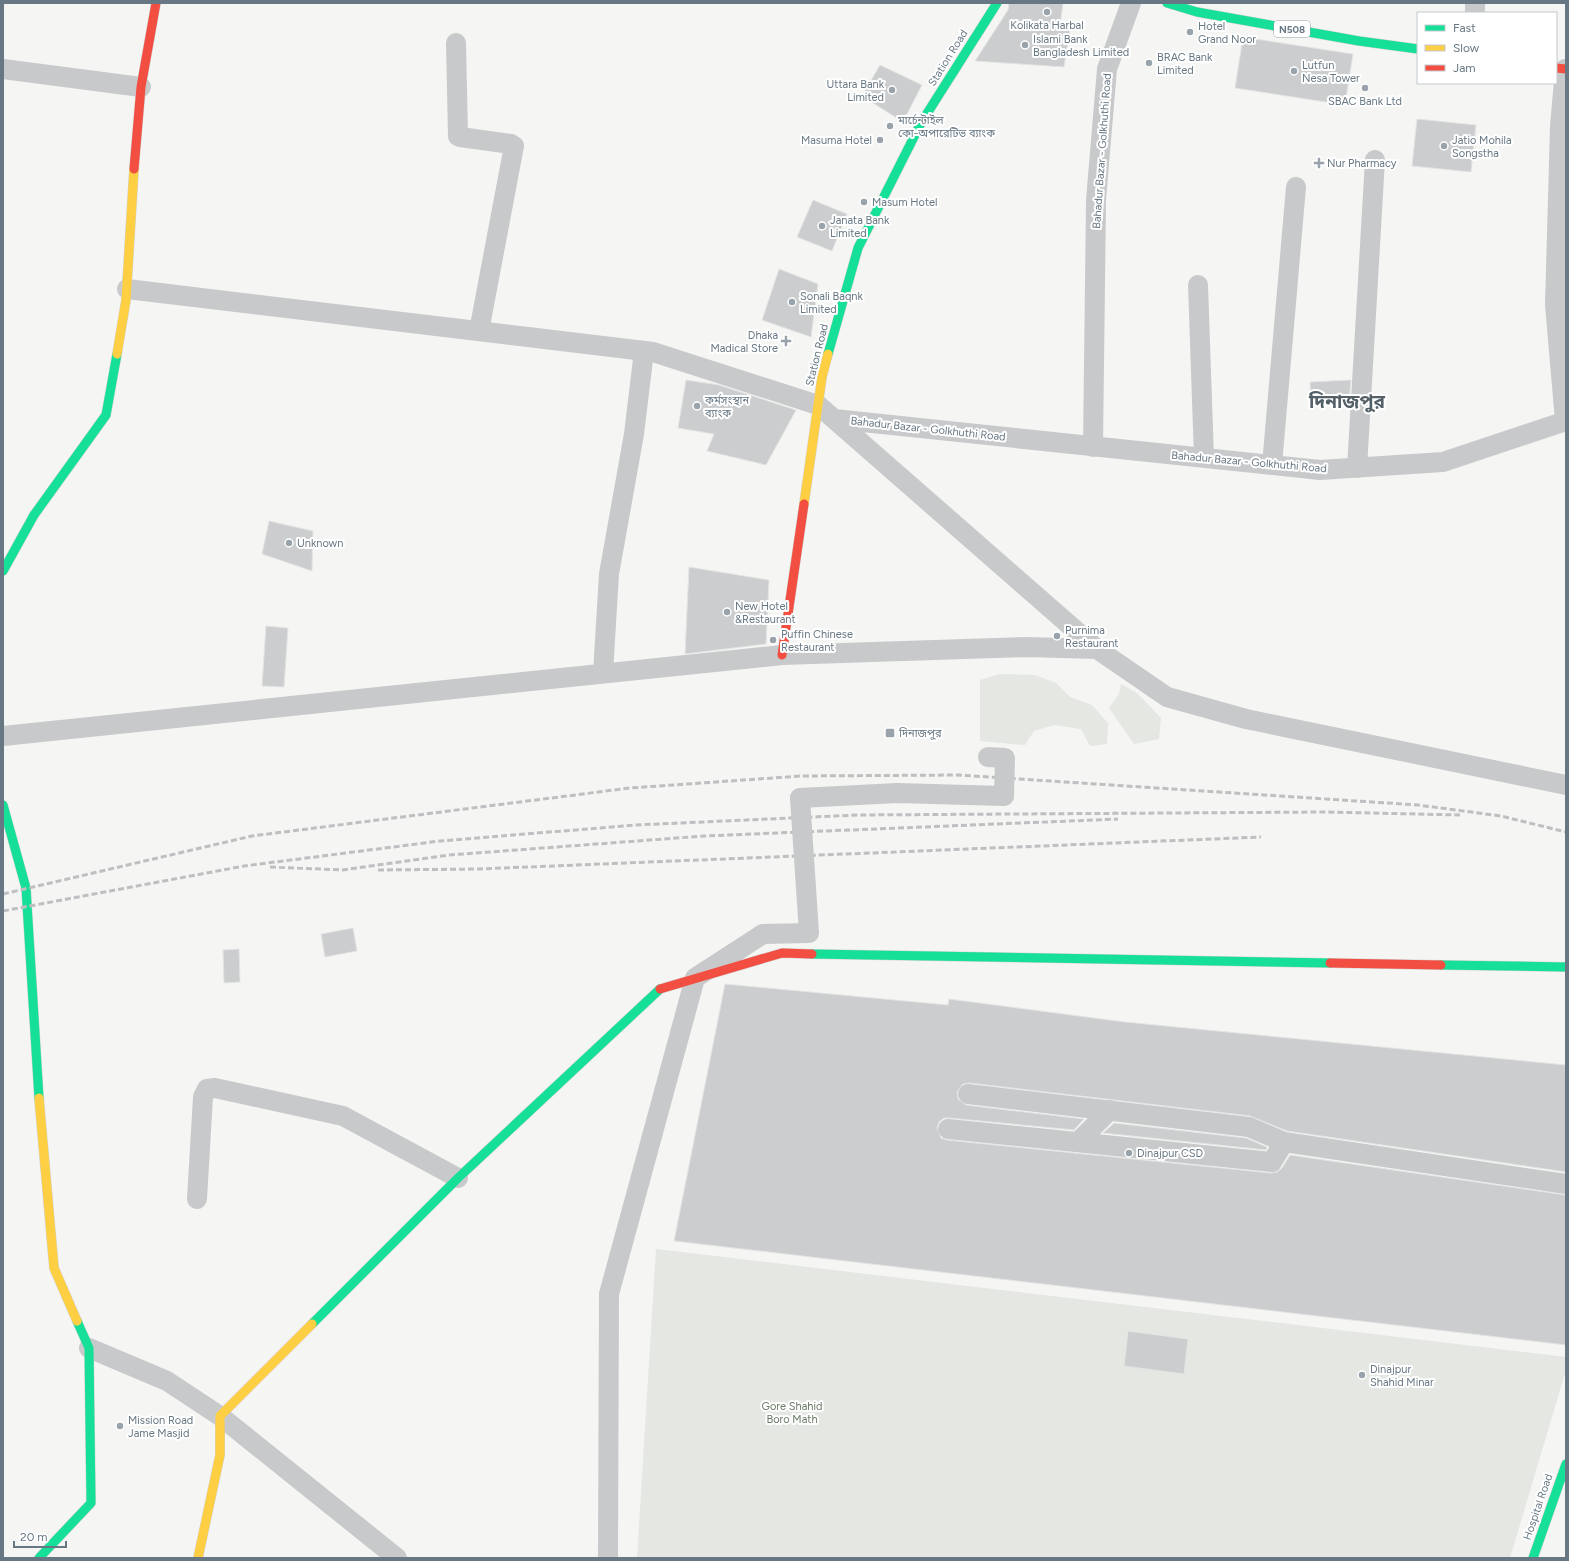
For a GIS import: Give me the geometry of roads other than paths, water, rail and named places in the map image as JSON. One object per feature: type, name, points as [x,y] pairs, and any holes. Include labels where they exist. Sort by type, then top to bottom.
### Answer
[{"type":"main road","points":[[3,571],[34,515],[106,415],[127,289],[132,191],[141,87],[156,3]]},
{"type":"main road","name":"Station Road","points":[[782,655],[822,377],[858,248],[921,123],[997,3]]},
{"type":"main road","name":"N508","points":[[1167,3],[1197,12],[1359,41],[1417,49]]},
{"type":"main road","points":[[3,805],[26,888],[28,906],[35,1058],[54,1268],[89,1348],[91,1503],[39,1558]]},
{"type":"main road","points":[[198,1558],[220,1455],[220,1416],[458,1178],[658,989],[782,953],[1566,967]]},
{"type":"main road","name":"Hospital Road","points":[[1533,1558],[1566,1464]]},
{"type":"street","name":"Bahadur Bazar - Golkhuthi Road","points":[[1093,446],[1096,200],[1107,70],[1131,3]]},
{"type":"street","points":[[456,43],[458,136],[460,138],[511,144],[514,146],[479,331]]},
{"type":"street","points":[[1562,69],[1555,305],[1565,421]]},
{"type":"street","points":[[3,70],[141,87]]},
{"type":"street","points":[[1357,468],[1375,160]]},
{"type":"street","points":[[1272,465],[1296,188]]},
{"type":"street","points":[[1198,285],[1204,458]]},
{"type":"street","points":[[127,289],[653,352],[818,405],[1097,649],[1167,697],[1246,719],[1566,785]]},
{"type":"street","points":[[603,673],[609,574],[633,440],[644,351]]},
{"type":"street","name":"Bahadur Bazar - Golkhuthi Road","points":[[834,419],[1320,470],[1443,462],[1565,421]]},
{"type":"street","points":[[3,736],[782,655],[1027,647],[1097,649]]},
{"type":"street","points":[[608,1558],[609,1294],[695,978],[763,934],[808,933],[800,798],[897,793],[1004,796],[1005,758],[988,757]]},
{"type":"street","points":[[197,1199],[203,1097],[207,1089],[215,1088],[343,1116],[458,1178]]},
{"type":"street","points":[[968,1094],[1249,1127],[1284,1142],[1566,1184]]},
{"type":"street","points":[[1078,1142],[1110,1110]]},
{"type":"street","points":[[948,1128],[1272,1162],[1284,1142]]},
{"type":"street","points":[[89,1348],[167,1381],[220,1416],[397,1558]]},
{"type":"railway","points":[[3,894],[252,836],[630,788],[801,776],[958,775],[1418,805],[1501,816],[1566,832]]},
{"type":"railway","points":[[3,911],[244,866],[440,841],[636,825],[857,815],[1325,812],[1460,815]]},
{"type":"railway","points":[[270,867],[342,870],[449,855],[704,836],[1118,819]]},
{"type":"railway","points":[[378,870],[479,869],[1261,837]]},
{"type":"place","name":"Kolikata Harbal","points":[[1047,12]]},
{"type":"place","name":"Hotel Grand Noor","points":[[1190,32]]},
{"type":"place","name":"Islami Bank Bangladesh Limited","points":[[1025,45]]},
{"type":"place","name":"BRAC Bank Limited","points":[[1149,63]]},
{"type":"place","name":"Lutfun Nesa Tower","points":[[1294,71]]},
{"type":"place","name":"SBAC Bank Ltd","points":[[1365,88]]},
{"type":"place","name":"Uttara Bank Limited","points":[[892,90]]},
{"type":"place","name":"মার্চেন্টাইল কো-অপারেটিভ ব্যাংক","points":[[890,126]]},
{"type":"place","name":"Masuma Hotel","points":[[880,140]]},
{"type":"place","name":"Jatio Mohila Songstha","points":[[1444,146]]},
{"type":"place","name":"Nur Pharmacy","points":[[1319,163]]},
{"type":"place","name":"Masum Hotel","points":[[864,202]]},
{"type":"place","name":"Janata Bank Limited","points":[[822,226]]},
{"type":"place","name":"Sonali Baqnk Limited","points":[[792,302]]},
{"type":"place","name":"Dhaka Madical Store","points":[[786,341]]},
{"type":"place","name":"কর্মসংস্থান ব্যাংক","points":[[697,406]]},
{"type":"place","name":"Unknown","points":[[289,543]]},
{"type":"place","name":"New Hotel &Restaurant","points":[[727,612]]},
{"type":"place","name":"Purnima Restaurant","points":[[1057,636]]},
{"type":"place","name":"Puffin Chinese Restaurant","points":[[773,640]]},
{"type":"place","name":"দিনাজপুর","points":[[890,733]]},
{"type":"place","name":"Dinajpur CSD","points":[[1129,1153]]},
{"type":"place","name":"Dinajpur Shahid Minar","points":[[1362,1375]]},
{"type":"place","name":"Mission Road Jame Masjid","points":[[120,1426]]},
{"type":"district","name":"দিনাজপুর","points":[[1347,401]]},
{"type":"park label","name":"Gore Shahid Boro Math","points":[[792,1412]]}]
